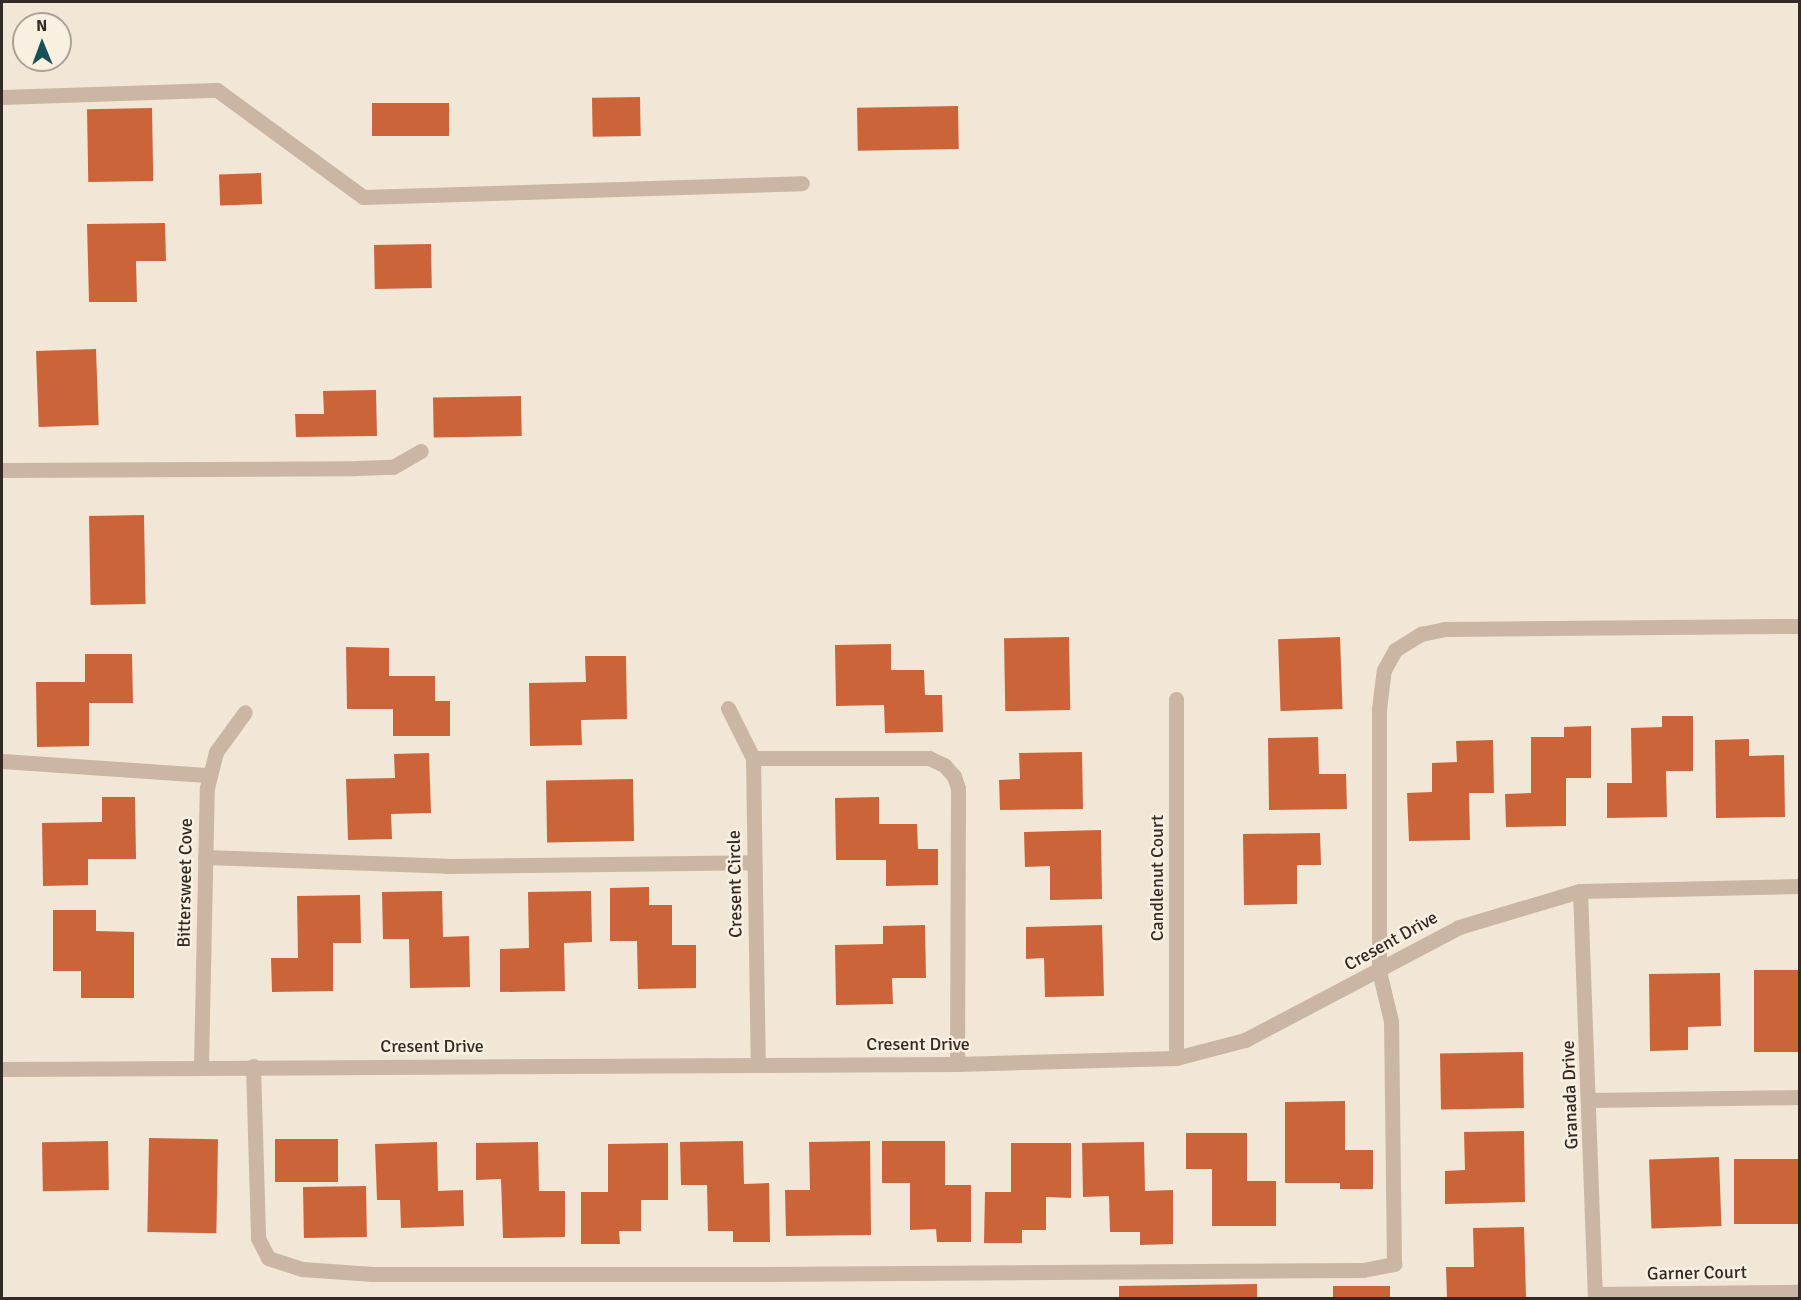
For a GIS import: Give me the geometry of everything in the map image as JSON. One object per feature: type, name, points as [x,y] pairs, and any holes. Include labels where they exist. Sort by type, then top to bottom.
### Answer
[{"type":"street","points":[[2,97],[217,90],[363,196],[802,183]]},
{"type":"street","points":[[2,470],[374,467],[393,466],[421,452]]},
{"type":"street","points":[[253,1066],[258,1238],[268,1258],[302,1269],[462,1275],[1362,1270],[1394,1263],[1391,1021],[1379,971],[1379,709],[1384,670],[1395,650],[1421,634],[1445,629],[1800,626]]},
{"type":"street","name":"Candlenut Court","points":[[1176,699],[1176,1058]]},
{"type":"street","name":"Cresent Circle","points":[[728,708],[753,758],[758,1065]]},
{"type":"street","name":"Bittersweet Cove","points":[[201,1065],[205,857],[210,775],[216,752],[245,712]]},
{"type":"street","points":[[753,758],[929,758],[944,765],[954,776],[958,788],[957,1064]]},
{"type":"street","points":[[2,761],[210,775]]},
{"type":"street","points":[[205,857],[447,866],[753,862]]},
{"type":"street","name":"Cresent Drive","points":[[2,1069],[201,1065],[957,1064],[1176,1058],[1245,1040],[1459,927],[1580,891],[1800,886]]},
{"type":"street","name":"Granada Drive","points":[[1580,891],[1590,1100],[1595,1296]]},
{"type":"street","points":[[1590,1100],[1800,1097]]},
{"type":"street","name":"Garner Court","points":[[1595,1296],[1800,1292]]},
{"type":"building","points":[[640,97],[641,136],[593,137],[592,98]]},
{"type":"building","points":[[372,103],[449,103],[449,136],[372,136]]},
{"type":"building","points":[[958,106],[959,149],[858,151],[857,108]]},
{"type":"building","points":[[152,108],[153,181],[88,182],[87,109]]},
{"type":"building","points":[[261,173],[262,204],[220,205],[219,174]]},
{"type":"building","points":[[165,223],[166,261],[136,261],[137,302],[89,302],[87,224]]},
{"type":"building","points":[[431,244],[432,288],[375,289],[374,245]]},
{"type":"building","points":[[96,349],[99,425],[39,427],[36,351]]},
{"type":"building","points":[[376,390],[377,436],[296,437],[295,414],[324,414],[323,391]]},
{"type":"building","points":[[521,396],[522,436],[434,438],[433,398]]},
{"type":"building","points":[[144,515],[146,604],[91,605],[89,516]]},
{"type":"building","points":[[1069,637],[1070,710],[1005,711],[1004,638]]},
{"type":"building","points":[[1340,637],[1343,709],[1281,711],[1278,639]]},
{"type":"building","points":[[891,644],[891,670],[924,670],[925,695],[942,695],[943,732],[885,733],[884,705],[836,706],[835,645]]},
{"type":"building","points":[[346,647],[389,648],[389,676],[435,676],[435,701],[450,701],[450,736],[393,736],[393,709],[347,709]]},
{"type":"building","points":[[85,654],[132,654],[133,703],[89,703],[89,746],[37,747],[36,682],[85,682]]},
{"type":"building","points":[[585,656],[626,656],[627,719],[581,720],[582,745],[530,746],[529,683],[586,682]]},
{"type":"building","points":[[1662,716],[1693,716],[1693,771],[1666,771],[1667,817],[1607,818],[1607,783],[1632,783],[1631,728],[1662,727]]},
{"type":"building","points":[[1591,726],[1591,778],[1566,778],[1566,826],[1506,827],[1505,794],[1531,793],[1531,737],[1564,737],[1564,727]]},
{"type":"building","points":[[1318,737],[1319,774],[1346,774],[1347,809],[1269,810],[1268,738]]},
{"type":"building","points":[[1749,739],[1749,756],[1784,755],[1785,817],[1716,818],[1715,740]]},
{"type":"building","points":[[1493,740],[1494,793],[1469,793],[1470,840],[1409,841],[1407,793],[1432,792],[1432,763],[1457,762],[1456,741]]},
{"type":"building","points":[[1082,752],[1083,809],[1000,810],[999,780],[1020,779],[1019,753]]},
{"type":"building","points":[[429,753],[431,813],[391,814],[392,839],[348,840],[346,779],[395,778],[394,754]]},
{"type":"building","points":[[633,779],[634,841],[547,843],[546,781]]},
{"type":"building","points":[[102,797],[135,797],[136,859],[88,859],[88,885],[43,886],[42,823],[102,822]]},
{"type":"building","points":[[879,797],[879,824],[917,824],[918,849],[938,849],[938,885],[886,886],[886,860],[836,860],[835,798]]},
{"type":"building","points":[[1101,830],[1102,899],[1050,900],[1050,866],[1025,867],[1024,832]]},
{"type":"building","points":[[1320,833],[1321,865],[1297,865],[1297,904],[1244,905],[1243,834]]},
{"type":"building","points":[[649,887],[649,905],[672,905],[672,945],[696,945],[696,988],[638,989],[637,941],[610,941],[610,888]]},
{"type":"building","points":[[442,891],[443,937],[469,936],[470,987],[410,988],[409,939],[383,939],[382,892]]},
{"type":"building","points":[[591,891],[592,942],[564,943],[565,991],[500,992],[500,949],[529,948],[528,892]]},
{"type":"building","points":[[360,895],[361,943],[333,943],[333,991],[272,992],[271,958],[298,958],[297,896]]},
{"type":"building","points":[[53,910],[96,910],[96,931],[134,932],[134,998],[81,998],[81,971],[53,971]]},
{"type":"building","points":[[925,925],[926,978],[892,978],[893,1004],[836,1005],[835,945],[883,944],[883,926]]},
{"type":"building","points":[[1102,925],[1104,996],[1045,997],[1044,958],[1026,959],[1026,927]]},
{"type":"building","points":[[1754,970],[1800,970],[1800,1052],[1754,1052]]},
{"type":"building","points":[[1720,973],[1721,1026],[1688,1027],[1688,1050],[1650,1051],[1649,974]]},
{"type":"building","points":[[1523,1052],[1524,1108],[1441,1109],[1440,1053]]},
{"type":"building","points":[[1345,1101],[1345,1150],[1373,1150],[1373,1189],[1340,1189],[1340,1183],[1285,1183],[1285,1102]]},
{"type":"building","points":[[1524,1131],[1525,1202],[1445,1204],[1445,1171],[1465,1170],[1464,1132]]},
{"type":"building","points":[[1186,1133],[1247,1133],[1247,1181],[1276,1181],[1276,1226],[1212,1226],[1212,1169],[1186,1169]]},
{"type":"building","points":[[149,1138],[218,1139],[216,1233],[147,1232]]},
{"type":"building","points":[[275,1139],[338,1139],[338,1182],[275,1182]]},
{"type":"building","points":[[108,1141],[109,1190],[43,1191],[42,1142]]},
{"type":"building","points":[[743,1141],[744,1184],[769,1183],[770,1242],[733,1242],[733,1231],[708,1231],[707,1185],[681,1185],[680,1142]]},
{"type":"building","points":[[870,1141],[871,1235],[786,1236],[785,1190],[810,1190],[809,1142]]},
{"type":"building","points":[[882,1141],[945,1141],[945,1185],[971,1185],[971,1242],[937,1242],[936,1229],[910,1230],[910,1183],[882,1183]]},
{"type":"building","points":[[437,1142],[438,1191],[463,1190],[464,1226],[401,1228],[400,1200],[377,1200],[375,1144]]},
{"type":"building","points":[[538,1142],[539,1191],[565,1191],[565,1237],[503,1238],[501,1179],[476,1180],[476,1143]]},
{"type":"building","points":[[1144,1142],[1145,1191],[1173,1190],[1173,1244],[1140,1245],[1140,1232],[1110,1232],[1109,1196],[1083,1197],[1082,1143]]},
{"type":"building","points":[[668,1143],[668,1200],[641,1200],[641,1231],[619,1231],[620,1244],[581,1244],[581,1192],[608,1192],[608,1144]]},
{"type":"building","points":[[1011,1143],[1071,1143],[1071,1198],[1046,1197],[1046,1230],[1022,1230],[1022,1243],[984,1243],[985,1192],[1011,1192]]},
{"type":"building","points":[[1719,1157],[1721,1226],[1651,1228],[1649,1159]]},
{"type":"building","points":[[1734,1159],[1800,1159],[1800,1224],[1734,1224]]},
{"type":"building","points":[[366,1186],[367,1237],[304,1238],[303,1187]]},
{"type":"building","points":[[1524,1227],[1526,1297],[1447,1298],[1446,1267],[1474,1267],[1473,1228]]},
{"type":"building","points":[[1257,1284],[1257,1298],[1119,1298],[1119,1286]]},
{"type":"building","points":[[1333,1286],[1390,1286],[1390,1298],[1333,1298]]}]
